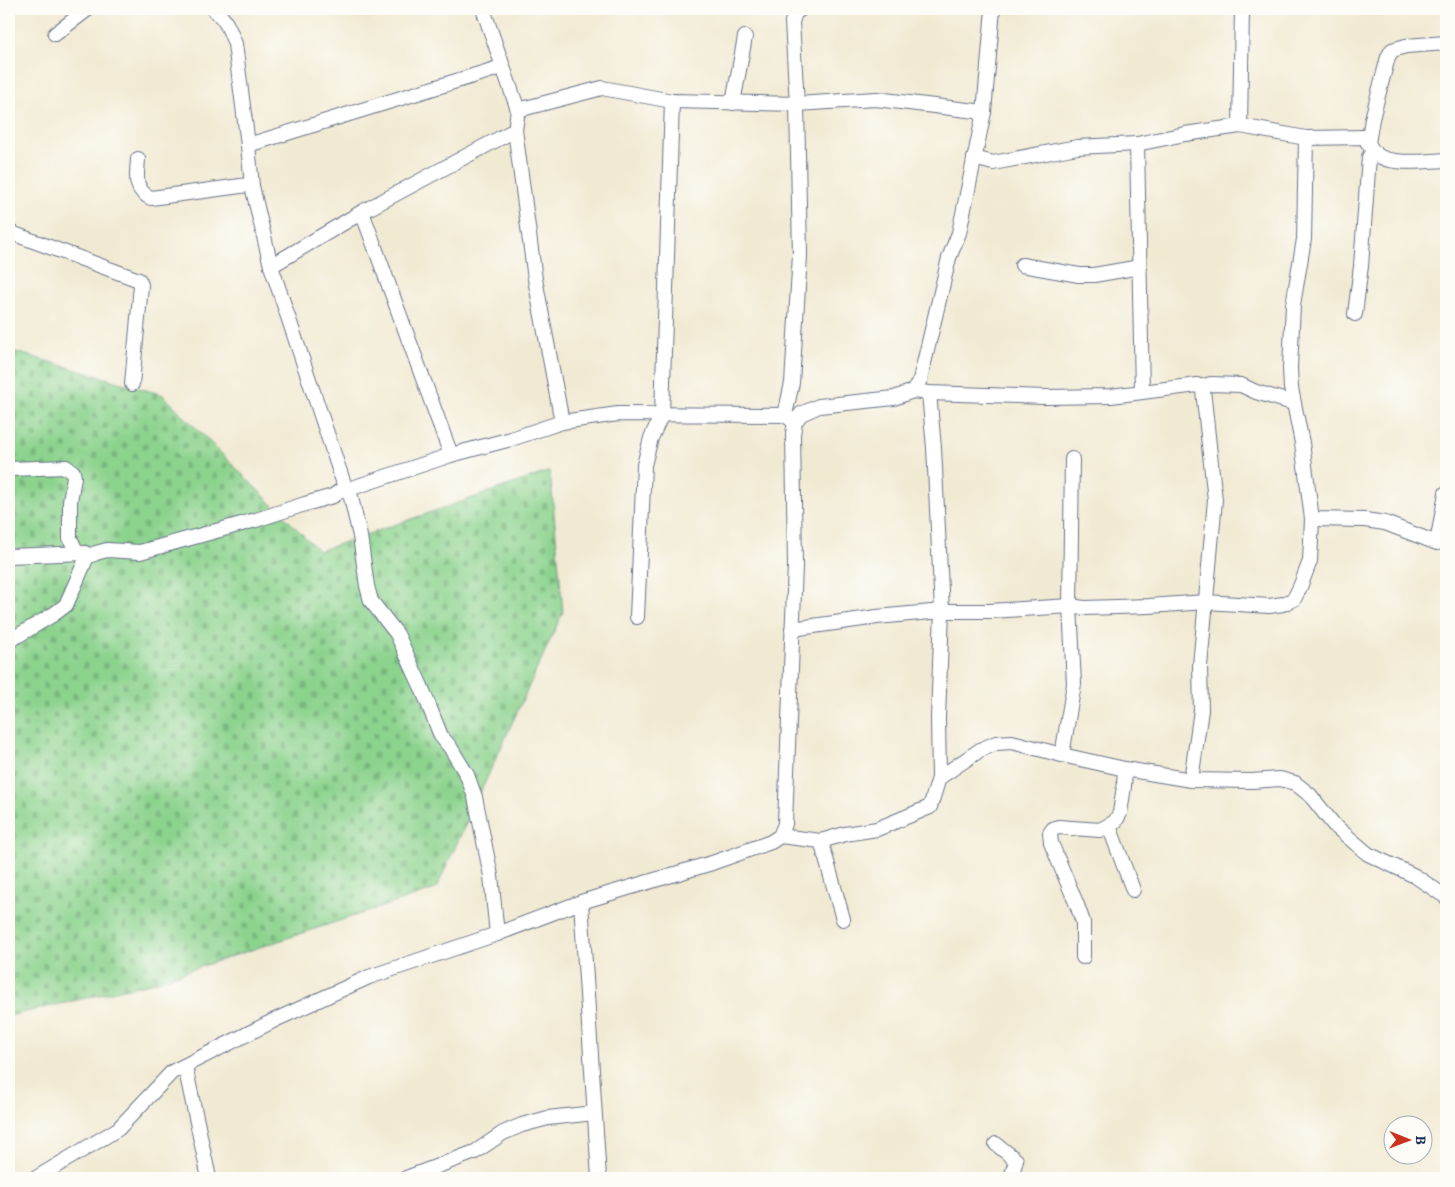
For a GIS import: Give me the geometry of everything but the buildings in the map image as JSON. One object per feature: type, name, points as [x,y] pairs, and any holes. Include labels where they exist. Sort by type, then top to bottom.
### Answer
[{"type":"street","points":[[54,34],[88,9]]},
{"type":"street","points":[[214,9],[223,17],[235,44],[252,186],[271,266],[347,488],[360,536],[371,601],[396,634],[441,736],[468,774],[475,797],[491,876],[497,934]]},
{"type":"street","points":[[483,9],[518,110],[515,130],[535,279],[562,422]]},
{"type":"street","points":[[36,1178],[118,1129],[172,1072],[277,1019],[369,977],[497,934],[580,902],[712,863],[771,842],[780,836],[785,824],[795,565],[793,434],[790,418],[800,255],[797,104],[792,22],[795,13],[801,9]]},
{"type":"street","points":[[913,391],[920,380],[949,258],[959,233],[984,112],[993,9]]},
{"type":"street","points":[[1240,126],[1242,9]]},
{"type":"street","points":[[733,103],[746,37]]},
{"type":"street","points":[[1355,314],[1361,266],[1372,120],[1388,57],[1392,50],[1406,46],[1446,43]]},
{"type":"street","points":[[248,144],[502,67]]},
{"type":"street","points":[[518,110],[602,88],[672,102],[797,104],[876,100],[984,112]]},
{"type":"street","points":[[637,617],[644,465],[651,438],[662,414],[672,102]]},
{"type":"street","points":[[974,158],[994,163],[1077,147],[1137,144],[1184,134],[1240,126],[1306,138],[1365,138],[1371,148],[1382,158],[1393,162],[1446,160]]},
{"type":"street","points":[[271,266],[362,212],[515,130]]},
{"type":"street","points":[[792,629],[877,617],[942,611],[990,611],[1070,606],[1084,608],[1149,606],[1206,602],[1269,606],[1283,604],[1294,599],[1310,561],[1312,519],[1302,443],[1293,403],[1290,359],[1293,305],[1304,239],[1306,138]]},
{"type":"street","points":[[1137,144],[1142,392]]},
{"type":"street","points":[[138,159],[137,181],[139,190],[151,198],[252,186]]},
{"type":"street","points":[[362,212],[451,455]]},
{"type":"street","points":[[9,232],[139,280],[141,285],[132,384]]},
{"type":"street","points":[[1022,265],[1094,275],[1140,267]]},
{"type":"street","points":[[9,641],[66,605],[87,558],[96,553],[107,550],[140,552],[256,520],[333,496],[347,488],[562,422],[618,414],[790,418],[819,406],[894,398],[913,391],[929,393],[1111,396],[1197,385],[1201,387],[1211,384],[1241,385],[1256,392],[1293,403]]},
{"type":"street","points":[[1191,780],[1200,710],[1200,666],[1214,500],[1203,390],[1201,387]]},
{"type":"street","points":[[780,836],[821,841],[845,834],[877,829],[930,807],[939,778],[938,718],[942,611],[934,448],[929,393]]},
{"type":"street","points":[[1062,755],[1074,684],[1070,606],[1072,459]]},
{"type":"street","points":[[9,469],[66,467],[73,472],[74,477],[70,501],[70,538],[77,553]]},
{"type":"street","points":[[1312,519],[1365,520],[1386,523],[1437,543],[1446,493]]},
{"type":"street","points":[[9,556],[96,553]]},
{"type":"street","points":[[939,778],[980,750],[996,743],[1012,742],[1125,769],[1191,780],[1252,781],[1280,779],[1295,783],[1310,795],[1334,825],[1368,854],[1414,876],[1446,897]]},
{"type":"street","points":[[1083,957],[1083,922],[1051,843],[1050,833],[1058,827],[1100,830],[1115,822],[1120,813],[1125,769]]},
{"type":"street","points":[[1109,826],[1133,890]]},
{"type":"street","points":[[821,841],[843,918]]},
{"type":"street","points":[[580,902],[599,1178]]},
{"type":"street","points":[[185,1066],[209,1178]]},
{"type":"street","points":[[406,1178],[475,1152],[503,1133],[522,1125],[548,1118],[594,1113]]},
{"type":"street","points":[[996,1144],[1016,1160],[1011,1178]]},
{"type":"green space","points":[[9,350],[163,395],[319,551],[550,471],[563,612],[436,889],[154,982],[9,1016]]}]
